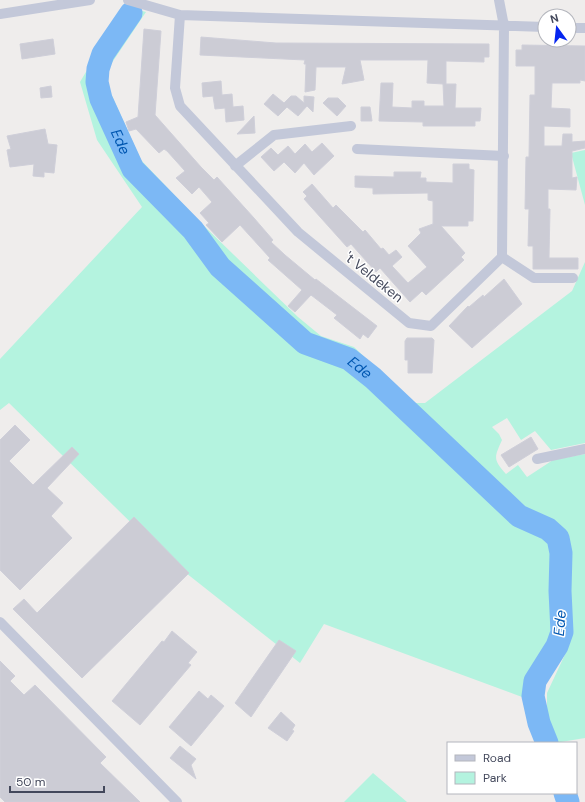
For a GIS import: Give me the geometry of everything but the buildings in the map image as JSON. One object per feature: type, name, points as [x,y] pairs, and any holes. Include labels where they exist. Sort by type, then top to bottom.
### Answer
[{"type":"street","points":[[0,14],[90,0]]},
{"type":"street","points":[[128,0],[180,15],[537,27]]},
{"type":"street","points":[[499,0],[504,26],[502,257],[534,278],[573,278]]},
{"type":"street","name":"'t Veldeken","points":[[180,15],[175,88],[180,106],[298,232],[409,323],[431,326],[502,257]]},
{"type":"street","points":[[235,166],[274,135],[351,126]]},
{"type":"street","points":[[357,149],[504,156]]},
{"type":"street","points":[[536,459],[585,448]]},
{"type":"street","points":[[0,622],[177,802]]},
{"type":"green space","points":[[125,6],[146,12],[103,76],[141,160],[202,224],[298,317],[321,336],[354,347],[413,403],[425,403],[572,291],[585,262],[585,443],[551,450],[535,431],[521,440],[507,418],[492,427],[499,434],[502,440],[497,451],[496,458],[506,474],[518,465],[527,477],[553,460],[585,454],[585,738],[555,742],[547,710],[547,693],[568,648],[570,623],[568,551],[564,536],[553,526],[533,517],[504,499],[452,449],[443,456],[490,500],[542,536],[551,545],[555,558],[554,595],[556,636],[532,672],[522,697],[324,624],[300,663],[167,558],[9,403],[0,410],[0,359],[142,207],[97,140],[80,82]]},
{"type":"green space","points":[[585,150],[585,205],[571,153]]},
{"type":"green space","points":[[373,773],[407,802],[344,802]]},
{"type":"waterway","name":"Ede","points":[[131,13],[103,54],[98,69],[97,82],[101,99],[133,169],[193,230],[220,267],[305,343],[349,359],[373,378],[519,516],[548,529],[558,538],[561,553],[560,591],[562,632],[557,646],[535,681],[533,696],[539,723],[547,742]]},
{"type":"waterway","name":"Ede","points":[[565,794],[568,802]]}]
